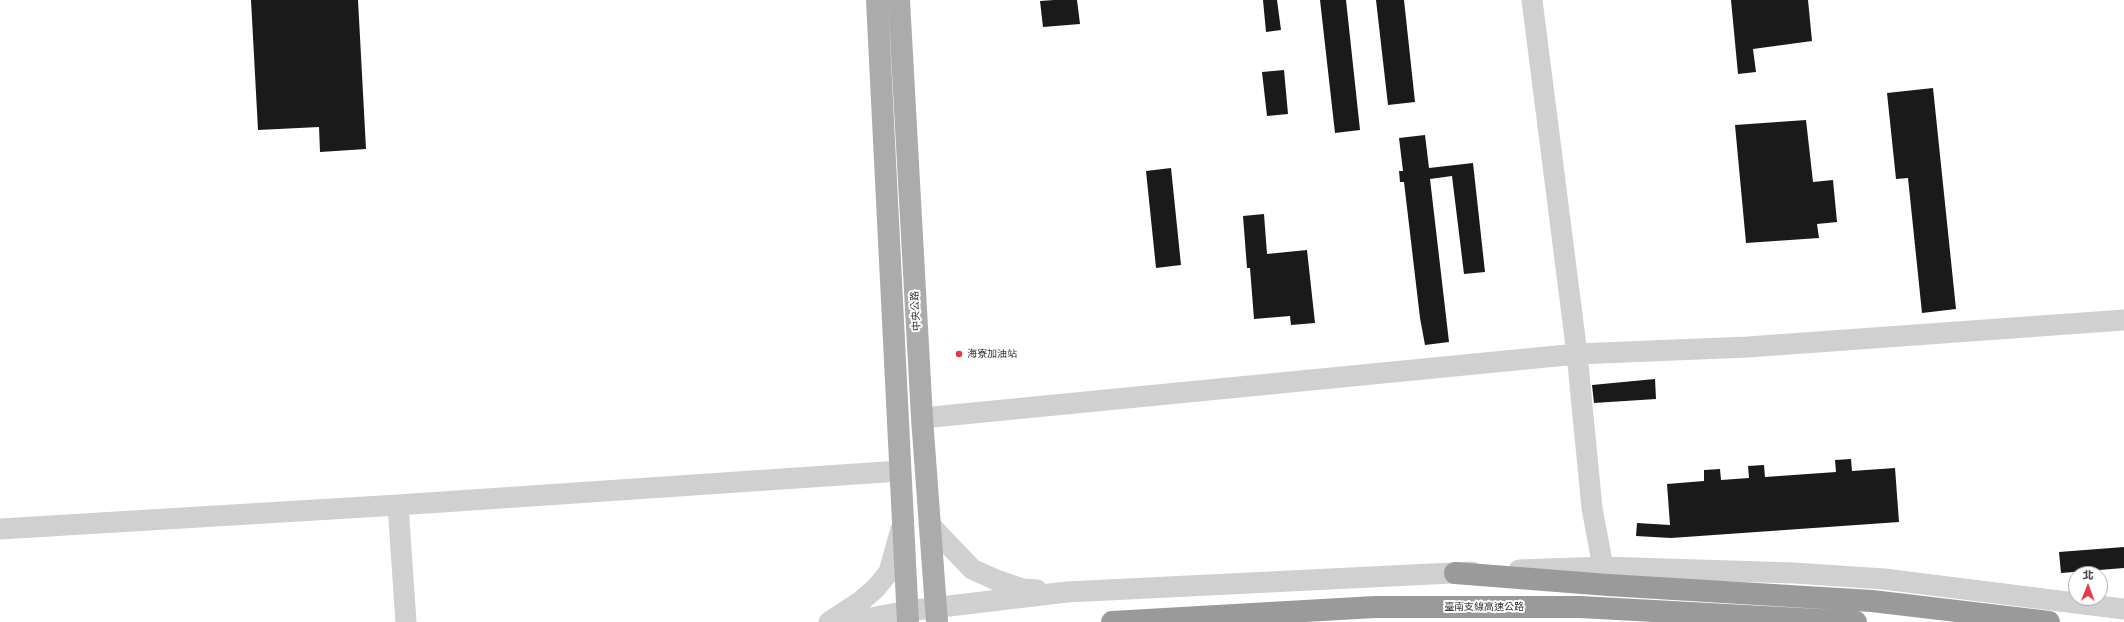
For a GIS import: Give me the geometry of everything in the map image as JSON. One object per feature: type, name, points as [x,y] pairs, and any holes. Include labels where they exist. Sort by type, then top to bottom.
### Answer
[{"type":"highway","points":[[1455,573],[1608,585],[1872,602],[2050,622]]},
{"type":"highway","name":"臺南支線高速公路","points":[[1112,622],[1375,607],[1580,607],[1856,622]]},
{"type":"main road","points":[[877,0],[908,617]]},
{"type":"main road","name":"中央公路","points":[[899,0],[928,524],[937,615]]},
{"type":"street","points":[[1532,0],[1577,354],[1592,508],[1603,567]]},
{"type":"street","points":[[922,418],[1577,354],[1748,347],[2124,320]]},
{"type":"street","points":[[0,529],[398,505],[900,471]]},
{"type":"street","points":[[398,505],[406,622]]},
{"type":"street","points":[[928,524],[972,569],[996,580],[1022,589],[1067,592],[1603,567],[1794,573],[1884,579],[2124,609]]},
{"type":"street","points":[[829,622],[876,588],[889,572],[903,525]]},
{"type":"street","points":[[850,622],[937,615],[1067,592]]},
{"type":"building","points":[[251,0],[358,0],[366,149],[320,152],[319,127],[258,130]]},
{"type":"building","points":[[1077,0],[1080,24],[1043,27],[1040,1]]},
{"type":"building","points":[[1263,0],[1277,0],[1281,30],[1266,32]]},
{"type":"building","points":[[1320,0],[1346,0],[1360,130],[1335,133]]},
{"type":"building","points":[[1376,0],[1404,0],[1415,102],[1388,105]]},
{"type":"building","points":[[1731,0],[1808,0],[1812,41],[1753,49],[1756,72],[1738,74]]},
{"type":"building","points":[[1284,70],[1288,114],[1267,116],[1262,72]]},
{"type":"building","points":[[1933,88],[1956,309],[1922,313],[1908,178],[1896,179],[1887,93]]},
{"type":"building","points":[[1806,120],[1813,182],[1833,180],[1837,222],[1817,224],[1819,238],[1746,243],[1735,125]]},
{"type":"building","points":[[1425,135],[1429,168],[1473,163],[1485,272],[1464,274],[1452,176],[1430,179],[1449,342],[1425,345],[1420,318],[1404,182],[1400,182],[1399,171],[1403,171],[1399,138]]},
{"type":"building","points":[[1171,168],[1181,265],[1156,268],[1146,171]]},
{"type":"building","points":[[1264,214],[1267,254],[1307,250],[1315,323],[1291,325],[1290,316],[1254,319],[1250,268],[1247,268],[1243,216]]},
{"type":"building","points":[[1655,379],[1656,399],[1594,403],[1592,385]]},
{"type":"building","points":[[1851,459],[1852,471],[1895,468],[1899,522],[1671,538],[1636,536],[1637,523],[1670,525],[1667,484],[1704,481],[1704,470],[1720,469],[1721,480],[1749,478],[1748,466],[1764,465],[1765,477],[1836,472],[1835,460]]},
{"type":"building","points":[[2124,547],[2124,568],[2108,569],[2108,566],[2068,566],[2068,572],[2061,573],[2059,552]]},
{"type":"place","name":"海寮加油站","points":[[959,354]]}]
